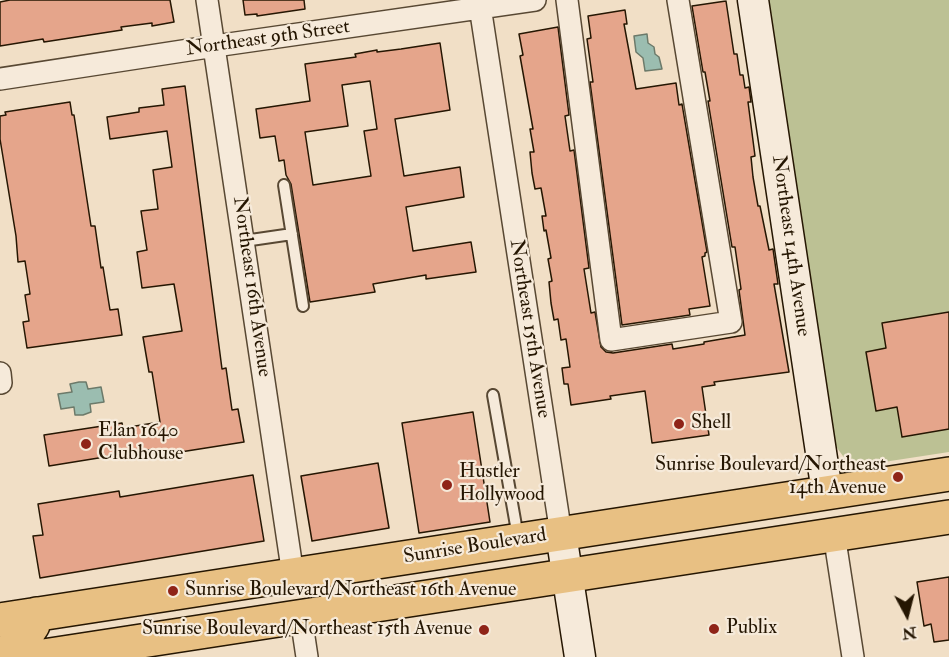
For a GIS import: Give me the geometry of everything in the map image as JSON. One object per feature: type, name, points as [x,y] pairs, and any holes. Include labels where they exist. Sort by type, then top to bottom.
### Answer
[{"type":"main road","name":"Sunrise Boulevard","points":[[0,620],[949,474]]},
{"type":"main road","points":[[39,657],[949,517]]},
{"type":"main road","points":[[2,657],[25,637],[33,625],[36,614]]},
{"type":"street","name":"Northeast 16th Avenue","points":[[207,0],[293,575]]},
{"type":"street","name":"Northeast 9th Street","points":[[0,79],[479,4],[536,0]]},
{"type":"street","points":[[567,0],[611,340],[731,322],[678,0]]},
{"type":"street","name":"Northeast 14th Avenue","points":[[753,0],[827,492]]},
{"type":"street","name":"Northeast 15th Avenue","points":[[479,4],[580,657]]},
{"type":"street","points":[[834,534],[853,657]]},
{"type":"street","points":[[301,616],[307,657]]},
{"type":"lane","points":[[284,185],[303,306]]},
{"type":"lane","points":[[244,241],[292,234]]},
{"type":"lane","points":[[493,395],[518,540]]},
{"type":"green space","points":[[765,0],[949,0],[949,452],[851,467],[832,441]]},
{"type":"shaded area","points":[[647,34],[648,43],[654,47],[662,69],[645,71],[643,58],[636,52],[634,36]]},
{"type":"shaded area","points":[[86,382],[88,389],[101,387],[104,402],[90,404],[91,412],[75,415],[74,407],[61,409],[58,394],[72,392],[70,384]]},
{"type":"building","points":[[10,0],[170,0],[174,22],[152,26],[152,23],[121,27],[122,30],[0,46],[0,2]]},
{"type":"building","points":[[243,0],[304,0],[305,9],[257,16],[257,14],[245,15]]},
{"type":"building","points":[[726,1],[734,54],[737,54],[740,75],[743,75],[745,88],[749,87],[751,102],[748,102],[755,156],[751,157],[753,177],[769,250],[773,249],[778,284],[774,284],[789,372],[714,382],[715,385],[702,387],[709,435],[652,443],[645,391],[571,405],[568,384],[564,384],[562,368],[570,367],[566,339],[561,340],[558,319],[554,320],[551,303],[549,282],[552,281],[548,259],[551,258],[546,230],[544,231],[542,216],[546,216],[541,188],[535,189],[532,173],[530,152],[534,152],[530,129],[533,129],[520,56],[523,55],[519,34],[558,27],[569,115],[565,116],[570,151],[574,150],[589,268],[584,269],[591,313],[595,312],[601,347],[606,352],[613,353],[672,344],[673,349],[745,335],[735,247],[732,247],[708,101],[710,101],[692,6]]},
{"type":"building","points":[[625,10],[627,24],[624,24],[636,89],[676,83],[679,105],[682,104],[707,252],[702,257],[710,306],[689,309],[690,315],[622,325],[590,82],[593,82],[587,39],[591,38],[588,16]]},
{"type":"building","points":[[440,43],[450,110],[395,119],[404,176],[460,167],[464,197],[406,207],[413,251],[471,242],[476,272],[426,279],[426,275],[373,284],[375,292],[310,302],[291,184],[286,175],[284,160],[279,161],[275,136],[260,138],[256,109],[310,101],[305,64],[356,57],[355,54],[377,50],[377,52]],"holes":[[[370,81],[377,129],[364,131],[371,176],[313,185],[305,132],[348,126],[342,85]]]},
{"type":"building","points":[[185,86],[222,369],[226,368],[232,410],[238,409],[244,442],[155,456],[154,449],[49,466],[44,435],[122,423],[123,428],[160,422],[152,372],[149,372],[143,337],[182,331],[174,284],[142,288],[137,252],[147,250],[141,211],[158,209],[153,170],[172,167],[167,131],[110,139],[107,117],[139,112],[139,108],[164,105],[162,89]]},
{"type":"building","points":[[70,102],[91,226],[95,226],[110,310],[118,309],[122,335],[27,348],[23,322],[29,321],[25,295],[30,294],[25,261],[18,262],[0,139],[0,116],[6,115],[5,112]]},
{"type":"building","points":[[949,312],[949,429],[902,437],[897,407],[876,411],[866,352],[886,348],[882,323]]},
{"type":"building","points":[[473,412],[490,522],[419,533],[402,423]]},
{"type":"building","points":[[378,463],[389,528],[312,541],[301,476]]},
{"type":"building","points":[[253,475],[264,541],[40,578],[33,536],[43,535],[38,504],[119,491],[120,497]]},
{"type":"building","points":[[949,577],[949,640],[934,642],[931,624],[924,626],[917,582]]},
{"type":"place","name":"Shell","points":[[679,424]]},
{"type":"place","name":"Elan 1640 Clubhouse","points":[[86,444]]},
{"type":"place","name":"Sunrise Boulevard/Northeast 14th Avenue","points":[[898,477]]},
{"type":"place","name":"Hustler Hollywood","points":[[447,485]]},
{"type":"place","name":"Sunrise Boulevard/Northeast 16th Avenue","points":[[173,591]]},
{"type":"place","name":"Publix","points":[[714,629]]},
{"type":"place","name":"Sunrise Boulevard/Northeast 15th Avenue","points":[[484,630]]}]
